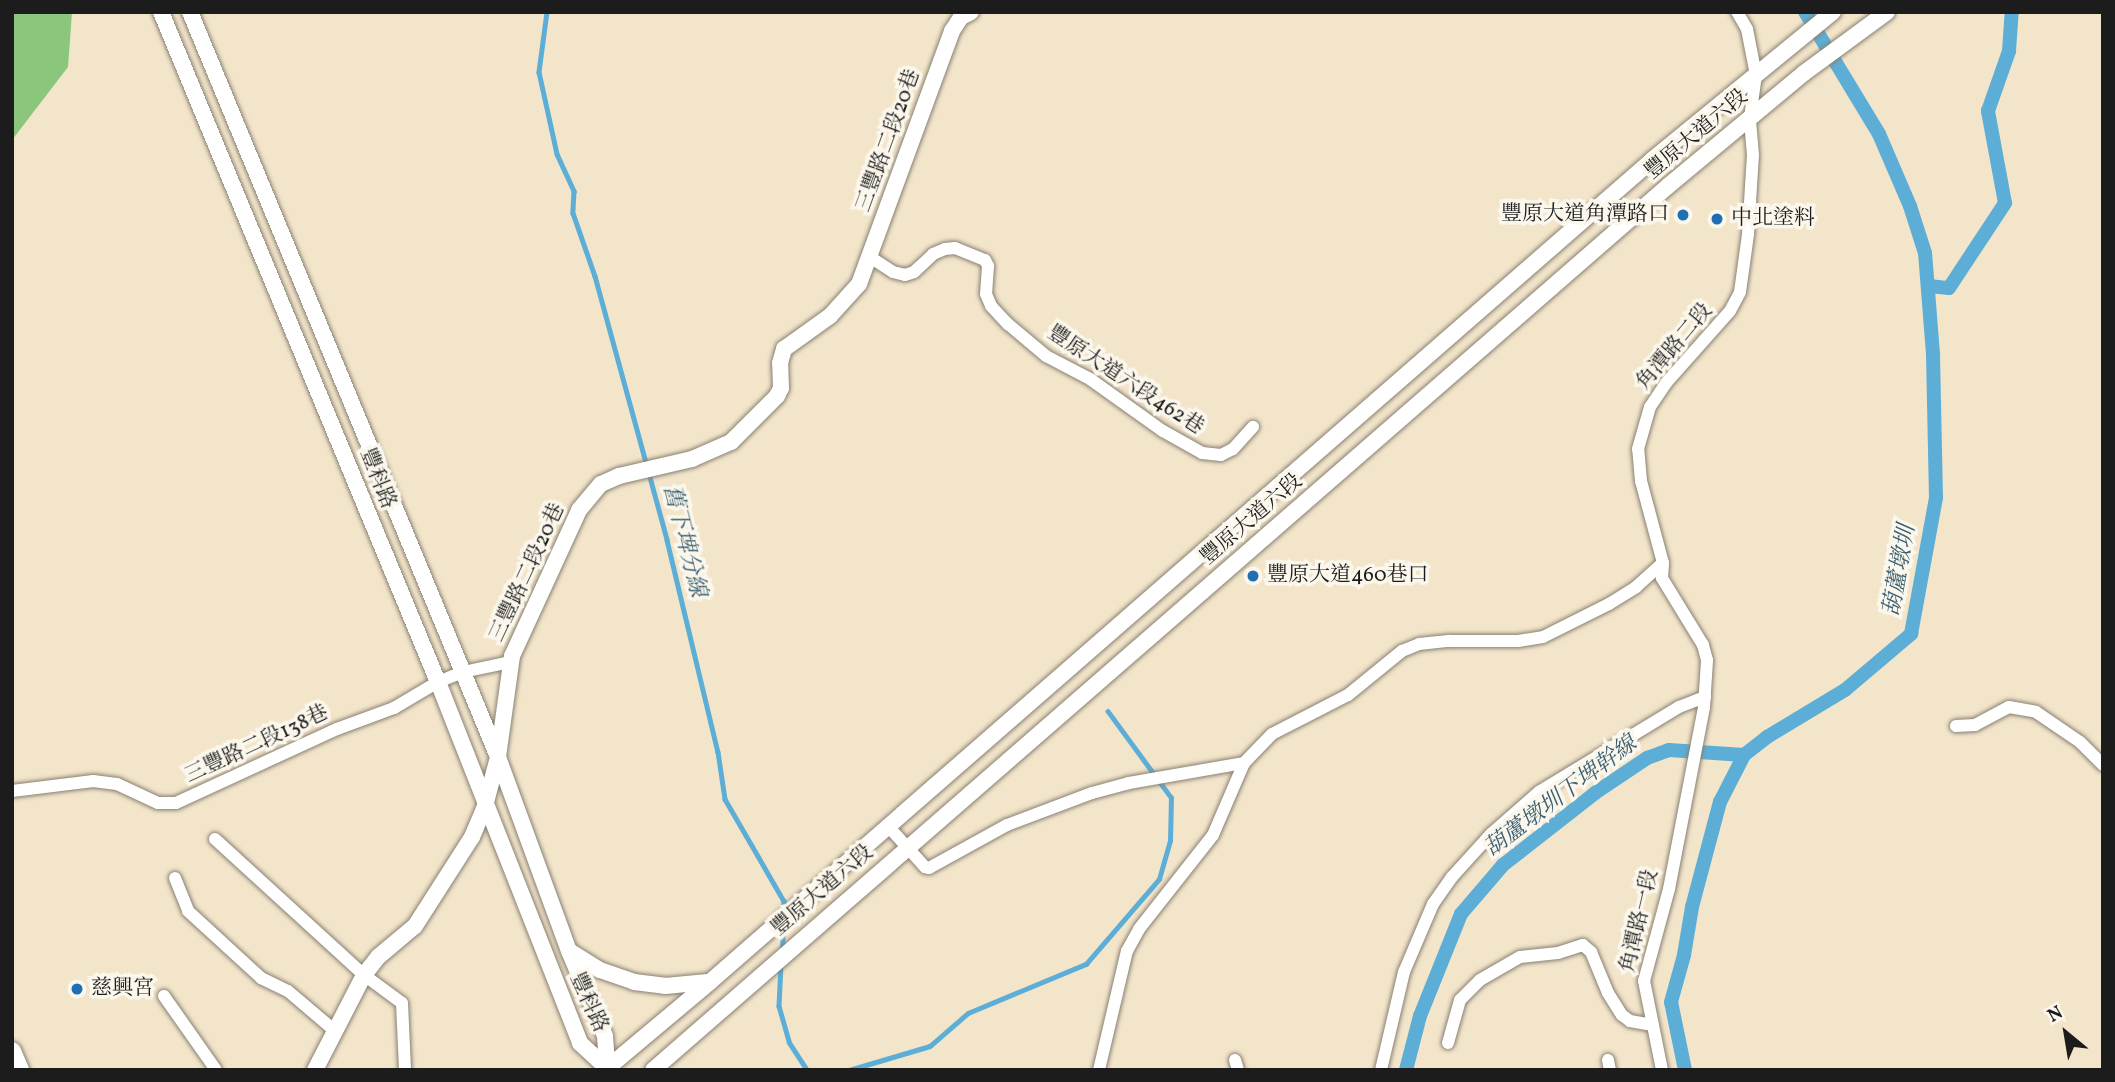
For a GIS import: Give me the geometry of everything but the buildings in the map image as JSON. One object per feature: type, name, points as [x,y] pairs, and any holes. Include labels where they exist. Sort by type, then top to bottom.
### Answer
[{"type":"street","name":"豐科路","points":[[161,12],[438,682],[580,1043],[606,1069]]},
{"type":"street","name":"豐科路","points":[[190,12],[498,757],[569,951],[605,1036],[606,1069]]},
{"type":"street","name":"三豐路二段20巷","points":[[315,1070],[364,975],[378,957],[415,926],[472,837],[485,806],[498,757],[511,662],[585,500],[601,484],[619,476],[692,459],[731,442],[778,396],[781,388],[780,363],[784,349],[850,298],[870,257],[952,31],[961,17],[971,12]]},
{"type":"street","name":"角潭路二段","points":[[1705,702],[1707,660],[1703,645],[1662,578],[1663,563],[1641,481],[1640,436],[1650,407],[1661,391],[1730,311],[1740,292],[1748,234],[1753,155],[1750,118],[1756,75],[1748,29],[1737,12]]},
{"type":"street","name":"豐原大道六段","points":[[606,1069],[711,981],[1632,177],[1833,12]]},
{"type":"street","name":"豐原大道六段","points":[[653,1070],[906,847],[1750,118],[1852,35],[1887,12]]},
{"type":"street","name":"豐原大道六段462巷","points":[[870,257],[905,275],[914,272],[933,254],[944,249],[956,248],[985,260],[988,266],[986,294],[991,306],[1008,324],[1046,356],[1090,379],[1163,431],[1202,453],[1221,454],[1238,446],[1252,427]]},
{"type":"street","points":[[1100,1070],[1127,951],[1139,929],[1213,835],[1244,762],[1272,734],[1348,695],[1402,650],[1419,644],[1449,641],[1518,641],[1543,637],[1609,604],[1636,587],[1663,563]]},
{"type":"street","name":"三豐路二段138巷","points":[[12,791],[93,781],[117,784],[158,803],[176,803],[337,729],[394,708],[438,682],[463,672],[511,662]]},
{"type":"street","points":[[1381,1070],[1404,972],[1426,918],[1452,877],[1492,834],[1539,792],[1679,707],[1705,702]]},
{"type":"street","name":"角潭路一段","points":[[1662,1070],[1644,981],[1669,889],[1705,702]]},
{"type":"street","points":[[1956,726],[1975,725],[2009,707],[2036,712],[2080,742],[2103,765]]},
{"type":"street","points":[[887,825],[925,867],[929,868],[1007,825],[1092,793],[1129,783],[1244,762]]},
{"type":"street","points":[[215,839],[364,975],[402,1003],[405,1070]]},
{"type":"street","points":[[175,878],[188,911],[261,978],[288,991],[335,1031]]},
{"type":"street","points":[[1448,1043],[1460,1000],[1480,980],[1520,957],[1558,953],[1583,945],[1591,952],[1608,993],[1622,1015],[1630,1021],[1653,1025]]},
{"type":"street","points":[[569,951],[600,970],[634,982],[680,986],[711,981]]},
{"type":"street","points":[[164,996],[216,1070]]},
{"type":"green space","points":[[12,12],[72,12],[68,67],[12,140]]},
{"type":"waterway","name":"舊下埤分線","points":[[547,12],[539,72],[557,154],[574,191],[573,213],[595,276],[667,540],[718,752],[725,799],[784,901],[784,911]]},
{"type":"waterway","name":"葫蘆墩圳","points":[[1685,1070],[1671,1002],[1684,955],[1692,907],[1720,802],[1744,755],[1767,737],[1845,690],[1911,634],[1936,498],[1933,354],[1925,253],[1910,206],[1879,134],[1805,12]]},
{"type":"waterway","points":[[1929,286],[1949,288],[2005,203],[1988,111],[2009,51],[2012,12]]},
{"type":"waterway","points":[[849,1070],[930,1046],[968,1013],[1086,964],[1159,879],[1170,841],[1171,798],[1108,712]]},
{"type":"waterway","name":"葫蘆墩圳下埤幹線","points":[[1406,1070],[1420,1016],[1461,914],[1503,865],[1595,793],[1647,758],[1669,750],[1744,755]]},
{"type":"waterway","name":"舊下埤分線","points":[[782,953],[783,926]]},
{"type":"waterway","name":"舊下埤分線","points":[[781,965],[779,1006],[789,1042],[807,1070]]},
{"type":"place","name":"豐原大道角潭路口","points":[[1683,215]]},
{"type":"place","name":"中北塗料","points":[[1717,219]]},
{"type":"place","name":"豐原大道460巷口","points":[[1253,576]]},
{"type":"place","name":"慈興宮","points":[[77,989]]}]
